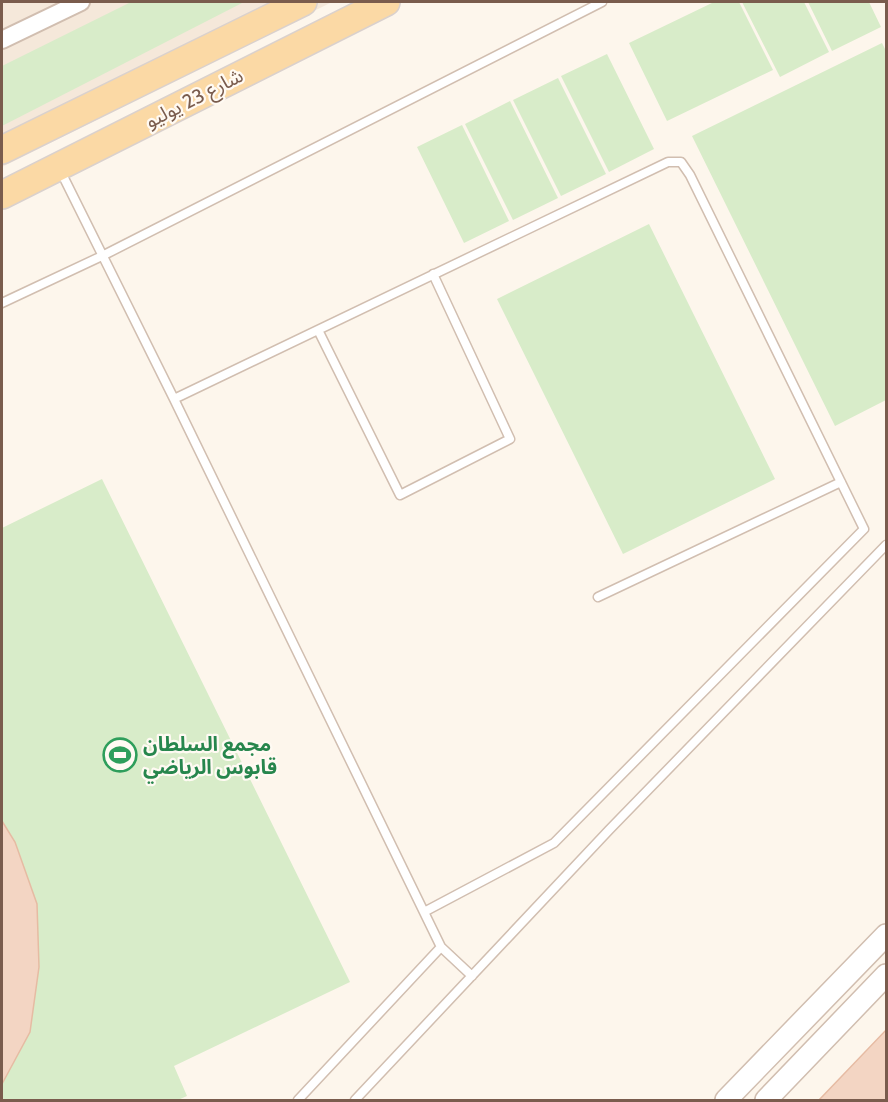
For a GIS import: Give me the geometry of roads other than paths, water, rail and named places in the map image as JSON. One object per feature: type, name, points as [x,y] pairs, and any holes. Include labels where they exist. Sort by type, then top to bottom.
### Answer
[{"type":"main road","name":"شارع 23 يوليو","points":[[2,150],[303,2]]},
{"type":"main road","name":"شارع 23 يوليو","points":[[2,195],[386,2]]},
{"type":"street","points":[[2,40],[81,2]]},
{"type":"street","points":[[726,1101],[886,935]]},
{"type":"street","points":[[766,1101],[886,975]]},
{"type":"lane","points":[[2,303],[102,256],[602,2]]},
{"type":"lane","points":[[174,399],[668,162],[681,162],[690,175],[842,482],[864,529],[554,843],[424,912]]},
{"type":"lane","points":[[58,167],[174,399],[441,947],[472,976]]},
{"type":"lane","points":[[318,330],[400,495],[510,439],[433,274]]},
{"type":"lane","points":[[598,597],[842,482]]},
{"type":"lane","points":[[355,1101],[609,830],[886,544]]},
{"type":"lane","points":[[298,1101],[441,947]]},
{"type":"place","name":"مجمع السلطان قابوس الرياضي","points":[[120,755]]}]
